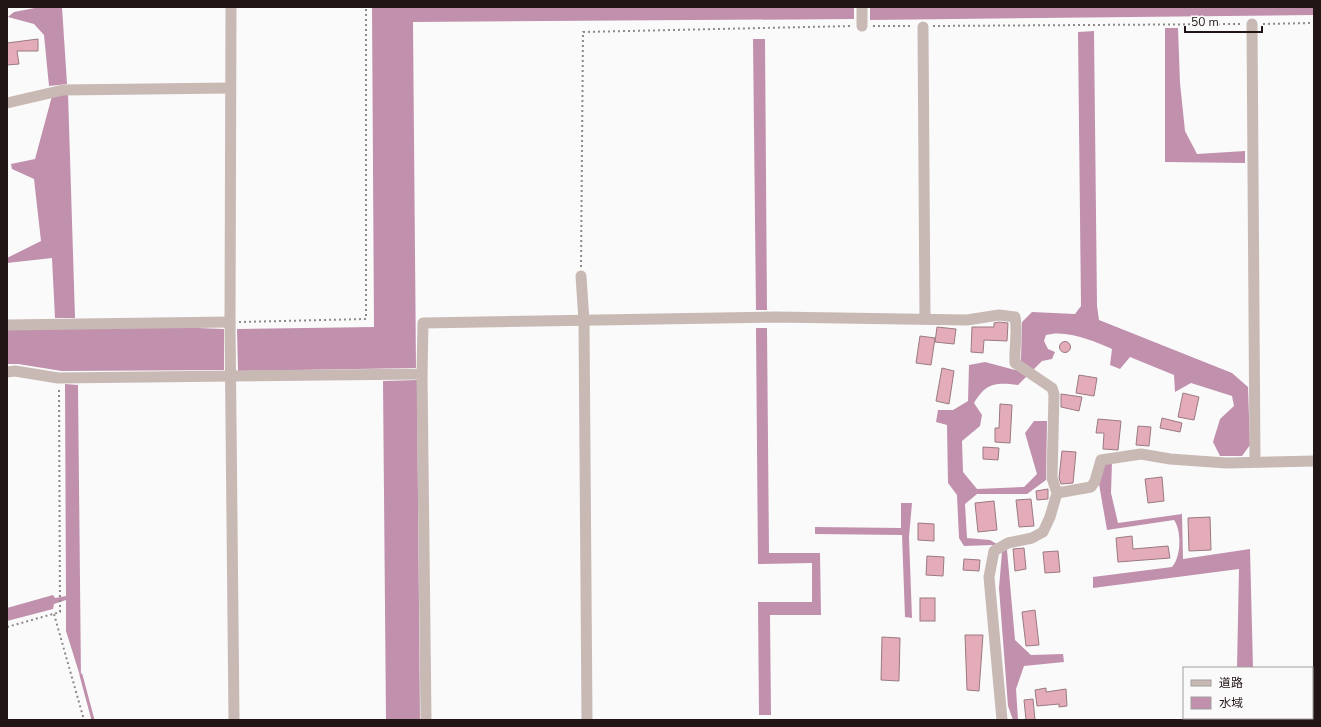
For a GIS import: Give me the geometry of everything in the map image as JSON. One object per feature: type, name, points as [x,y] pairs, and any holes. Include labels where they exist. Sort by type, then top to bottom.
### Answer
[{"type":"street","points":[[231,7],[230,343],[234,720]]},
{"type":"street","points":[[862,7],[862,26]]},
{"type":"street","points":[[1252,24],[1255,462]]},
{"type":"street","points":[[923,26],[924,319]]},
{"type":"street","points":[[7,103],[59,90],[230,88]]},
{"type":"street","points":[[581,276],[584,321],[587,720]]},
{"type":"street","points":[[426,720],[422,374],[423,323],[775,317],[967,320],[999,315],[1015,317],[1017,325],[1014,363],[1052,388],[1054,394],[1052,478],[1057,493],[1050,517],[1043,532],[1032,538],[1008,543],[994,551],[989,577],[1002,720]]},
{"type":"street","points":[[7,325],[230,322]]},
{"type":"street","points":[[7,372],[15,371],[58,378],[422,374]]},
{"type":"street","points":[[1057,493],[1091,487],[1095,481],[1101,460],[1141,454],[1226,464],[1314,461]]},
{"type":"path","points":[[230,322],[366,319],[366,7]]},
{"type":"path","points":[[581,276],[583,32],[862,26],[1314,23]]},
{"type":"path","points":[[7,627],[60,612],[58,378]]},
{"type":"path","points":[[54,614],[84,720]]},
{"type":"water","points":[[40,7],[62,7],[67,84],[49,86],[44,35],[34,24],[8,17],[14,12]]},
{"type":"water","points":[[372,7],[854,7],[854,19],[413,22],[416,368],[238,371],[237,329],[374,327]]},
{"type":"water","points":[[870,7],[1314,7],[1314,15],[870,20]]},
{"type":"water","points":[[1165,28],[1178,28],[1180,83],[1185,131],[1197,154],[1245,151],[1245,163],[1165,162]]},
{"type":"water","points":[[1094,31],[1097,306],[1099,320],[1232,373],[1248,387],[1250,445],[1242,456],[1220,456],[1213,442],[1220,419],[1234,406],[1232,396],[1191,383],[1175,392],[1174,375],[1130,357],[1120,369],[1110,365],[1112,349],[1089,339],[1071,335],[1046,335],[1044,341],[1048,349],[1055,352],[1052,359],[1042,361],[1018,385],[992,385],[978,396],[974,403],[982,415],[980,426],[962,441],[963,472],[977,489],[1024,487],[1037,474],[1025,433],[1034,421],[1047,421],[1046,480],[1027,494],[977,494],[965,504],[967,538],[990,540],[1007,550],[1015,640],[1031,655],[1063,654],[1064,662],[1024,666],[1016,689],[1018,720],[1013,720],[1008,706],[999,588],[1002,552],[992,545],[964,546],[959,538],[957,495],[948,483],[947,425],[936,422],[938,410],[953,410],[968,401],[969,365],[985,362],[1015,370],[1021,359],[1022,322],[1032,312],[1075,314],[1081,306],[1078,32]]},
{"type":"water","points":[[753,39],[765,39],[767,310],[756,310]]},
{"type":"water","points":[[68,93],[75,318],[55,318],[52,258],[7,263],[7,258],[41,241],[34,179],[12,169],[11,164],[35,159],[52,96]]},
{"type":"water","points":[[145,326],[224,329],[224,370],[62,371],[18,364],[7,364],[7,330]]},
{"type":"water","points":[[756,328],[767,328],[769,553],[820,553],[821,615],[770,615],[771,715],[759,715],[758,602],[812,602],[812,563],[758,564]]},
{"type":"water","points":[[417,380],[420,720],[386,720],[383,381]]},
{"type":"water","points":[[65,384],[78,385],[81,679],[66,631],[66,600],[54,604],[53,609],[7,621],[7,608],[53,595],[55,598],[66,596]]},
{"type":"water","points":[[1112,462],[1111,493],[1118,523],[1182,514],[1183,559],[1250,549],[1253,667],[1237,667],[1239,569],[1093,588],[1093,577],[1172,567],[1179,551],[1179,537],[1177,525],[1174,520],[1107,530],[1099,484],[1104,464]]},
{"type":"water","points":[[901,503],[912,503],[909,537],[912,618],[905,617],[902,535],[815,534],[815,527],[901,528]]},
{"type":"building","points":[[38,39],[38,51],[17,51],[19,64],[7,65],[7,43]]},
{"type":"building","points":[[994,323],[1008,323],[1007,341],[984,340],[983,353],[971,352],[972,327],[994,327]]},
{"type":"building","points":[[937,327],[956,329],[954,344],[935,342]]},
{"type":"building","points":[[920,336],[935,338],[931,365],[916,363]]},
{"type":"building","points":[[1063,342],[1067,342],[1069,343],[1069,351],[1063,352],[1060,349],[1060,345]]},
{"type":"building","points":[[942,368],[954,371],[949,404],[936,401]]},
{"type":"building","points":[[1079,375],[1097,378],[1094,396],[1076,393]]},
{"type":"building","points":[[1183,393],[1199,397],[1194,420],[1178,417]]},
{"type":"building","points":[[1061,394],[1082,397],[1079,411],[1061,407]]},
{"type":"building","points":[[1000,404],[1012,405],[1010,443],[995,442],[995,428],[999,428]]},
{"type":"building","points":[[1162,418],[1182,423],[1180,432],[1160,428]]},
{"type":"building","points":[[1098,419],[1121,421],[1118,450],[1103,449],[1104,433],[1096,433]]},
{"type":"building","points":[[1138,426],[1151,427],[1149,446],[1136,445]]},
{"type":"building","points":[[983,447],[999,448],[998,460],[983,459]]},
{"type":"building","points":[[1062,451],[1076,452],[1073,483],[1061,484],[1059,478]]},
{"type":"building","points":[[1162,477],[1164,501],[1148,503],[1145,479]]},
{"type":"building","points":[[1048,489],[1048,499],[1037,500],[1036,491]]},
{"type":"building","points":[[1031,499],[1034,526],[1019,527],[1016,500]]},
{"type":"building","points":[[994,501],[997,530],[978,532],[975,503]]},
{"type":"building","points":[[1210,517],[1211,550],[1189,551],[1188,518]]},
{"type":"building","points":[[918,523],[934,524],[934,541],[918,540]]},
{"type":"building","points":[[1132,536],[1133,549],[1168,546],[1170,558],[1118,562],[1116,538]]},
{"type":"building","points":[[1024,548],[1026,569],[1015,571],[1013,549]]},
{"type":"building","points":[[1058,551],[1060,572],[1045,573],[1043,552]]},
{"type":"building","points":[[927,556],[944,557],[943,576],[926,575]]},
{"type":"building","points":[[964,559],[980,560],[979,571],[963,570]]},
{"type":"building","points":[[920,598],[935,598],[935,621],[920,621]]},
{"type":"building","points":[[1035,610],[1039,645],[1026,646],[1022,612]]},
{"type":"building","points":[[965,635],[983,635],[979,691],[967,690]]},
{"type":"building","points":[[882,637],[900,638],[899,681],[881,680]]},
{"type":"building","points":[[1046,688],[1046,692],[1066,689],[1067,706],[1059,707],[1059,704],[1037,706],[1035,690]]},
{"type":"building","points":[[1033,699],[1035,720],[1026,720],[1024,700]]},
{"type":"waterway","points":[[81,675],[93,720]]}]
